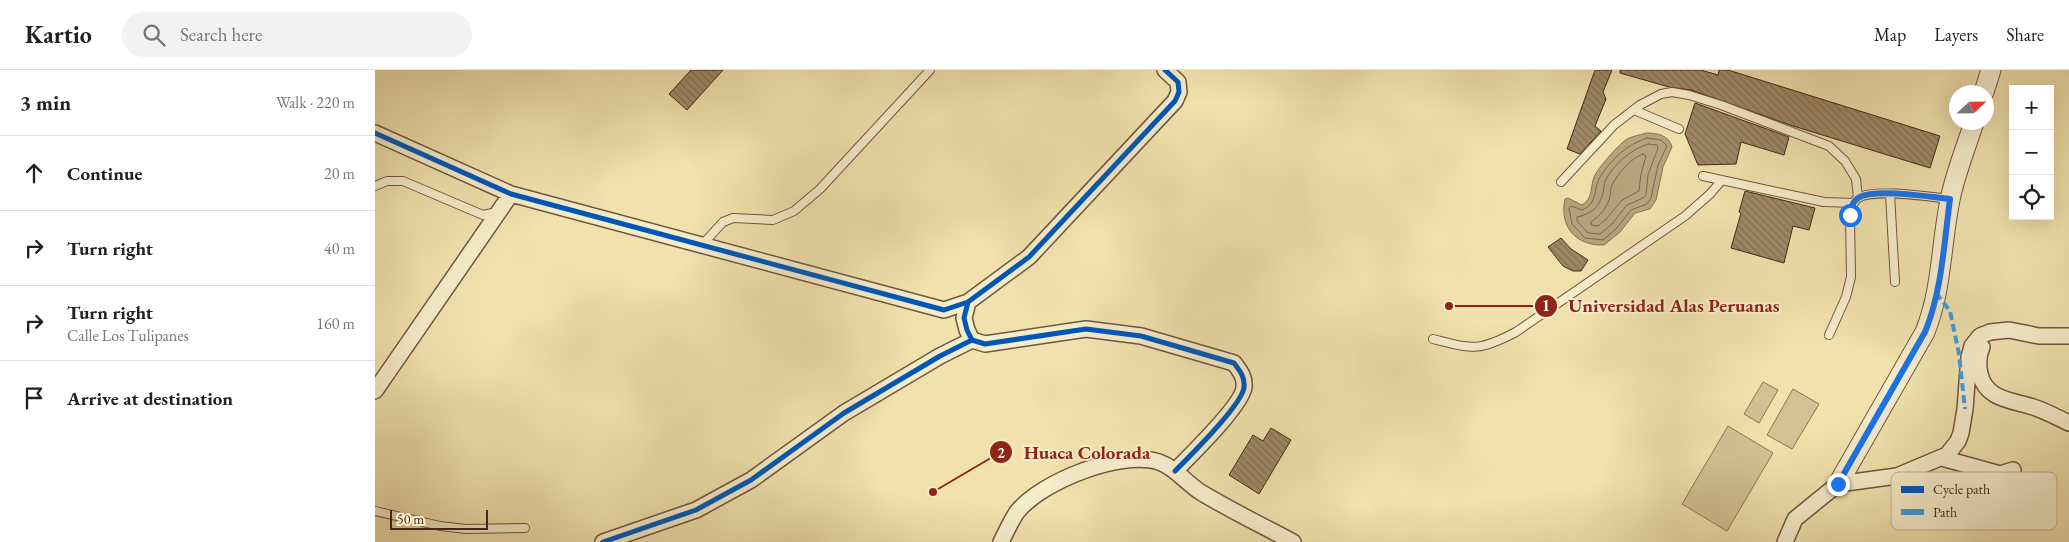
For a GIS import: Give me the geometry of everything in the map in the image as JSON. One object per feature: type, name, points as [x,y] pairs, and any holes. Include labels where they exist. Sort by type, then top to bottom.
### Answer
[{"type":"street","points":[[375,133],[511,194],[944,310],[968,302],[1029,258],[1175,101],[1179,92],[1178,82],[1165,70]]},
{"type":"street","points":[[1986,85],[1991,70]]},
{"type":"street","points":[[1785,542],[1795,519],[1838,484],[1925,332],[1930,320],[1936,293],[1950,199],[1972,130]]},
{"type":"street","points":[[375,391],[511,194]]},
{"type":"street","points":[[968,302],[964,318],[972,340]]},
{"type":"street","points":[[603,542],[695,510],[751,480],[844,414],[940,356],[972,340],[985,344],[1086,329],[1141,336],[1233,364],[1242,374],[1244,389],[1227,416],[1175,471]]},
{"type":"street","points":[[1907,472],[1941,458],[1953,448],[1961,433],[1969,357],[1972,346],[1981,336],[1992,332],[2009,330],[2039,336],[2069,336]]},
{"type":"street","points":[[1992,332],[1979,353],[1980,373],[1987,389],[1994,395],[2035,407],[2069,424]]},
{"type":"street","points":[[1941,458],[1993,472]]},
{"type":"street","points":[[1001,542],[1017,512],[1042,489],[1093,468],[1131,460],[1159,462],[1175,471],[1200,492],[1293,542]]},
{"type":"street","points":[[2006,472],[2013,470]]},
{"type":"street","points":[[1838,484],[1891,477]]},
{"type":"lane","points":[[702,245],[723,222],[733,218],[773,220],[794,211],[820,189],[930,70]]},
{"type":"lane","points":[[1561,182],[1614,124],[1661,94],[1672,92],[1721,105],[1829,146],[1845,161],[1856,179],[1856,200],[1851,206],[1850,215],[1850,287],[1829,335]]},
{"type":"lane","points":[[1634,110],[1679,129]]},
{"type":"lane","points":[[1703,176],[1824,202],[1856,200],[1890,194],[1950,199]]},
{"type":"lane","points":[[1433,339],[1467,348],[1481,347],[1516,332],[1685,216],[1723,180]]},
{"type":"lane","points":[[375,186],[387,181],[403,181],[483,216],[499,212]]},
{"type":"lane","points":[[1890,194],[1895,282]]},
{"type":"lane","points":[[375,511],[440,526],[466,529],[525,528]]},
{"type":"shaded area","points":[[1763,382],[1778,390],[1759,423],[1744,414]]},
{"type":"shaded area","points":[[1793,389],[1819,404],[1792,449],[1767,435]]},
{"type":"shaded area","points":[[1728,426],[1773,453],[1727,531],[1682,504]]},
{"type":"water","points":[[1646,133],[1665,137],[1672,147],[1663,167],[1656,200],[1650,209],[1635,213],[1620,232],[1604,245],[1585,242],[1578,238],[1567,226],[1564,209],[1565,199],[1568,198],[1582,205],[1586,203],[1590,196],[1594,177],[1609,157],[1627,139]]},
{"type":"building","points":[[691,70],[723,70],[687,110],[669,94]]},
{"type":"building","points":[[1595,70],[1612,70],[1603,92],[1606,99],[1595,126],[1601,131],[1580,154],[1567,149]]},
{"type":"building","points":[[1620,70],[1701,70],[1718,75],[1719,70],[1728,70],[1940,136],[1930,168],[1793,126],[1691,90],[1669,87],[1620,73]]},
{"type":"building","points":[[1695,103],[1789,137],[1784,155],[1741,142],[1736,164],[1698,165],[1685,134]]},
{"type":"building","points":[[1745,191],[1815,208],[1809,230],[1793,226],[1784,263],[1731,248]]},
{"type":"building","points":[[1561,238],[1571,249],[1588,260],[1581,271],[1573,271],[1563,266],[1548,247]]},
{"type":"building","points":[[1271,428],[1291,440],[1259,494],[1229,475],[1253,435],[1263,441]]},
{"type":"marked path","points":[[1936,293],[1950,311],[1959,354],[1965,409]]},
{"type":"cycle path","points":[[1165,70],[1178,82],[1179,92],[1175,101],[1029,257],[968,302],[964,318],[972,340],[985,344],[1086,329],[1141,336],[1234,363],[1244,380],[1241,395],[1214,430],[1175,471]]},
{"type":"cycle path","points":[[375,133],[511,194],[944,310],[968,302]]},
{"type":"cycle path","points":[[603,542],[696,510],[751,480],[844,413],[940,356],[972,340]]},
{"type":"place","name":"Universidad Alas Peruanas","points":[[1449,306]]},
{"type":"place","name":"Huaca Colorada","points":[[933,492]]},
{"type":"route","points":[[1838,484],[1925,332],[1930,320],[1936,293],[1950,199],[1897,194],[1868,196],[1858,198],[1851,206],[1850,215]]}]
